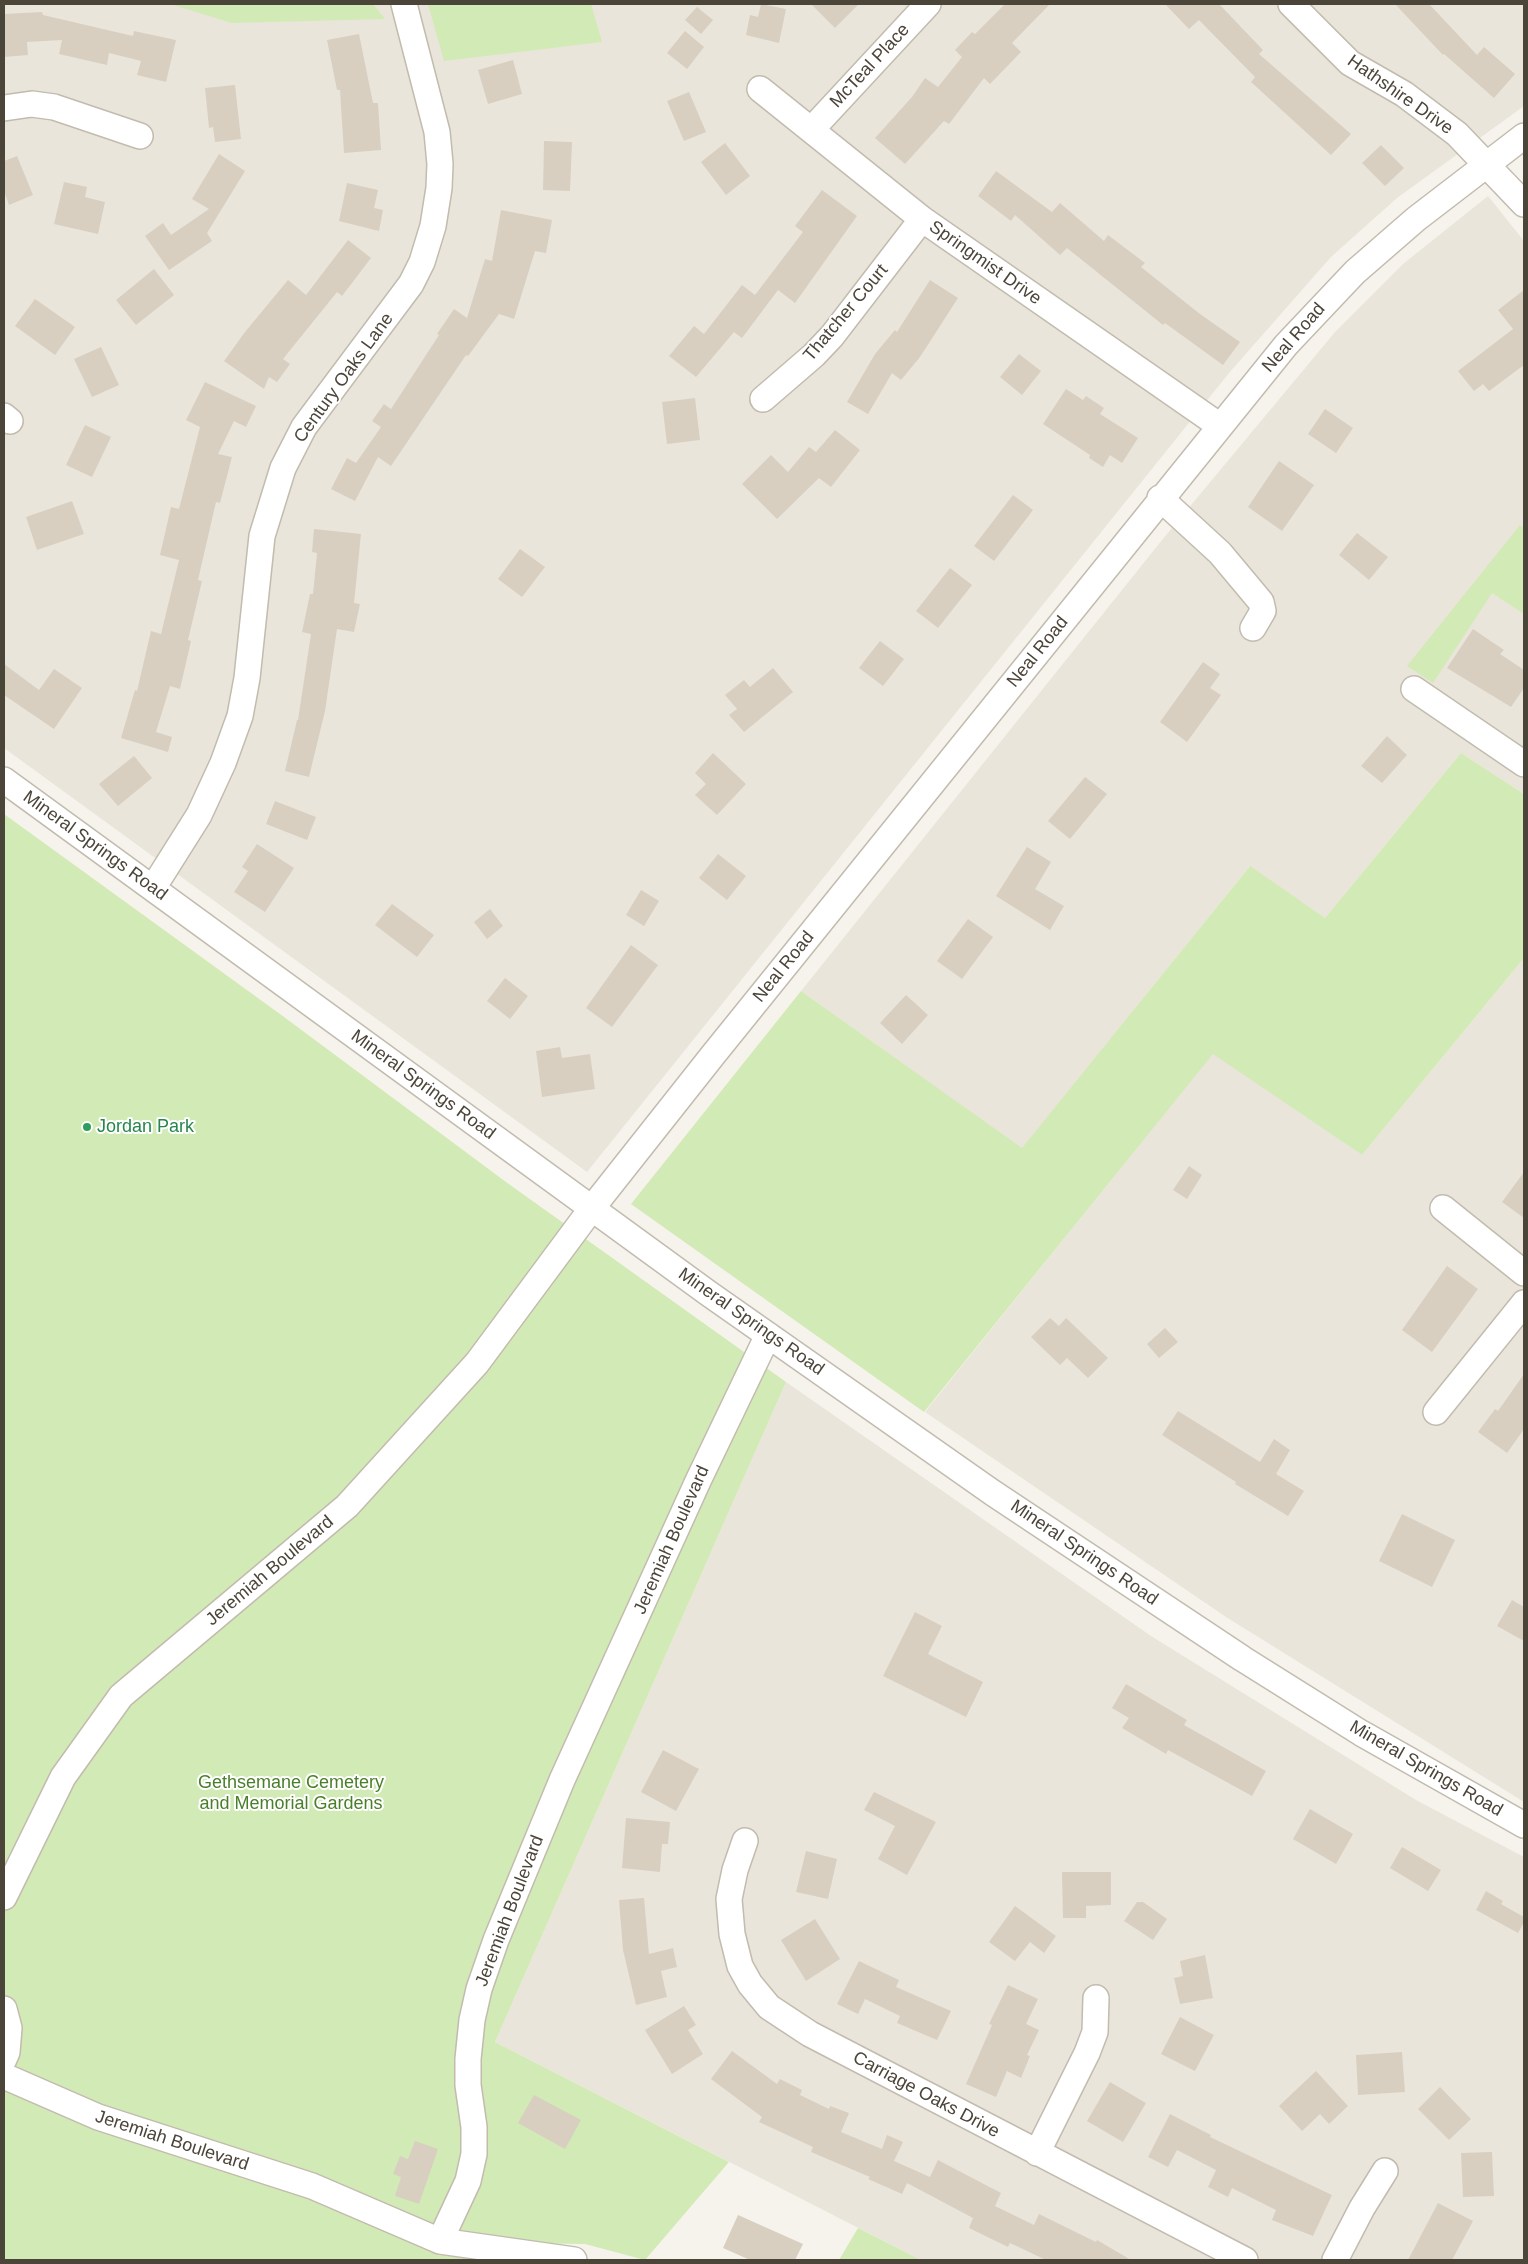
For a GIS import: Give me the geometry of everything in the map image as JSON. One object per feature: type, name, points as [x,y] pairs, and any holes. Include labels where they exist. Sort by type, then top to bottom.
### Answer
[{"type":"street","name":"Century Oaks Lane","points":[[153,888],[199,815],[223,763],[240,716],[247,678],[262,536],[283,468],[304,427],[412,284],[422,262],[433,226],[439,188],[440,164],[437,132],[404,4]]},
{"type":"street","name":"McTeal Place","points":[[812,129],[928,4]]},
{"type":"street","name":"Hathshire Drive","points":[[1291,4],[1350,63],[1404,94],[1457,134],[1488,164],[1524,204]]},
{"type":"street","name":"Springmist Drive","points":[[760,89],[812,129],[922,220],[1220,426]]},
{"type":"street","points":[[4,108],[32,104],[54,107],[140,136]]},
{"type":"street","name":"Neal Road","points":[[592,1208],[1160,498],[1286,345],[1356,272],[1416,219],[1524,136]]},
{"type":"street","name":"Thatcher Court","points":[[763,399],[808,361],[832,336],[922,220]]},
{"type":"street","points":[[1160,498],[1220,553],[1261,602],[1263,611],[1253,628]]},
{"type":"street","points":[[1414,689],[1524,764]]},
{"type":"street","name":"Mineral Springs Road","points":[[4,780],[768,1335],[993,1493],[1243,1659],[1361,1733],[1524,1825]]},
{"type":"street","name":"Jeremiah Boulevard","points":[[4,1897],[63,1777],[121,1696],[347,1506],[477,1363],[592,1208]]},
{"type":"street","points":[[1443,1208],[1524,1273]]},
{"type":"street","points":[[1436,1412],[1524,1303]]},
{"type":"street","name":"Jeremiah Boulevard","points":[[4,2076],[98,2117],[312,2186],[440,2241],[468,2181],[474,2154],[474,2127],[468,2085],[468,2059],[472,2020],[479,1989],[496,1940],[562,1780],[698,1481],[768,1335]]},
{"type":"street","name":"Carriage Oaks Drive","points":[[746,1841],[735,1870],[730,1899],[732,1934],[740,1966],[750,1984],[769,2007],[810,2034],[1246,2260]]},
{"type":"street","points":[[1037,2152],[1087,2053],[1095,2032],[1096,1998]]},
{"type":"street","points":[[4,2009],[9,2028],[7,2052],[4,2059]]},
{"type":"street","points":[[1335,2260],[1362,2208],[1385,2171]]},
{"type":"street","points":[[440,2241],[574,2260]]},
{"type":"shaded area","points":[[4,4],[1524,4],[1524,106],[1397,198],[1331,257],[1229,373],[587,1172],[4,748]]},
{"type":"shaded area","points":[[1488,196],[1524,241],[1524,794],[1461,753],[1325,918],[1249,867],[1022,1149],[801,991],[1162,540],[1335,332],[1403,264]]},
{"type":"shaded area","points":[[1524,958],[1524,1802],[1226,1617],[925,1412],[1213,1053],[1362,1155]]},
{"type":"shaded area","points":[[786,1382],[1151,1636],[1416,1800],[1524,1857],[1524,2260],[921,2260],[495,2042]]},
{"type":"green space","points":[[170,4],[373,4],[385,19],[232,23]]},
{"type":"green space","points":[[428,4],[591,4],[602,42],[444,61]]},
{"type":"green space","points":[[1520,525],[1524,528],[1524,614],[1492,593],[1433,683],[1407,666]]},
{"type":"green space","points":[[1461,753],[1524,794],[1524,958],[1362,1155],[1213,1054],[924,1412],[631,1204],[801,991],[1022,1148],[1250,866],[1325,918]]},
{"type":"green space","name":"Gethsemane Cemetery and Memorial Gardens","points":[[4,814],[280,1014],[506,1182],[786,1382],[495,2042],[729,2162],[645,2260],[585,2244],[517,2243],[470,2238],[465,2260],[4,2260]]},
{"type":"green space","points":[[858,2228],[921,2260],[839,2260]]},
{"type":"building","points":[[761,4],[786,9],[779,43],[746,35],[750,15],[758,17]]},
{"type":"building","points":[[811,4],[859,4],[835,28]]},
{"type":"building","points":[[1005,4],[1050,4],[1012,43],[1021,52],[990,84],[984,78],[949,124],[944,121],[905,164],[875,138],[912,97],[925,78],[938,87],[962,57],[955,50],[972,32],[975,34]]},
{"type":"building","points":[[1165,4],[1219,4],[1263,50],[1259,54],[1351,134],[1331,155],[1251,82],[1255,77],[1199,20],[1189,29]]},
{"type":"building","points":[[1395,4],[1429,4],[1477,55],[1484,47],[1515,74],[1494,98],[1443,55]]},
{"type":"building","points":[[697,7],[713,20],[701,34],[685,20]]},
{"type":"building","points":[[42,12],[43,15],[133,36],[134,31],[176,40],[166,82],[137,75],[141,61],[109,53],[107,65],[59,54],[62,40],[27,42],[28,55],[4,57],[4,14]]},
{"type":"building","points":[[685,31],[704,47],[687,69],[667,53]]},
{"type":"building","points":[[359,34],[373,103],[378,103],[381,150],[344,153],[340,90],[337,90],[327,40]]},
{"type":"building","points":[[513,60],[522,94],[488,104],[478,70]]},
{"type":"building","points":[[235,85],[241,139],[215,142],[213,127],[209,128],[205,88]]},
{"type":"building","points":[[689,92],[706,132],[684,141],[667,101]]},
{"type":"building","points":[[544,141],[572,142],[570,191],[543,190]]},
{"type":"building","points":[[725,143],[750,176],[726,195],[701,162]]},
{"type":"building","points":[[1381,145],[1404,168],[1385,186],[1362,163]]},
{"type":"building","points":[[219,154],[245,171],[207,233],[212,241],[169,270],[145,236],[163,223],[171,235],[209,209],[192,199]]},
{"type":"building","points":[[17,156],[33,195],[9,205],[4,191],[4,161]]},
{"type":"building","points":[[996,171],[1052,212],[1060,203],[1104,241],[1108,235],[1145,263],[1141,267],[1200,314],[1240,342],[1223,365],[1165,323],[1163,325],[1067,248],[1060,255],[1015,215],[1011,221],[978,196]]},
{"type":"building","points":[[64,182],[87,187],[85,197],[105,202],[98,234],[54,224]]},
{"type":"building","points":[[347,183],[378,190],[374,208],[383,210],[379,231],[339,221]]},
{"type":"building","points":[[822,190],[857,216],[795,303],[778,290],[742,338],[734,332],[696,377],[669,356],[694,326],[704,334],[742,285],[755,295],[803,232],[795,226]]},
{"type":"building","points":[[501,210],[552,220],[546,253],[535,251],[514,319],[499,314],[468,356],[466,355],[391,466],[378,457],[355,501],[331,489],[347,458],[356,463],[381,427],[372,421],[384,404],[391,409],[454,309],[467,318],[485,259],[492,261]]},
{"type":"building","points":[[348,240],[371,258],[342,296],[337,292],[283,359],[290,364],[277,382],[269,377],[264,389],[224,361],[245,332],[288,280],[306,295]]},
{"type":"building","points":[[154,269],[174,295],[136,325],[116,300]]},
{"type":"building","points":[[930,280],[958,298],[920,357],[901,380],[892,373],[868,414],[847,402],[875,354],[895,330],[897,332]]},
{"type":"building","points":[[1524,290],[1524,365],[1489,391],[1483,384],[1474,391],[1458,371],[1513,329],[1498,310]]},
{"type":"building","points":[[35,299],[75,327],[55,355],[15,326]]},
{"type":"building","points":[[101,347],[119,385],[92,397],[74,359]]},
{"type":"building","points":[[1019,354],[1041,371],[1022,395],[1000,377]]},
{"type":"building","points":[[205,382],[256,406],[246,427],[234,421],[218,454],[232,457],[220,503],[216,502],[198,580],[202,581],[188,640],[191,641],[180,689],[170,686],[156,732],[172,737],[168,752],[121,738],[135,690],[137,691],[151,631],[161,634],[179,560],[160,555],[171,507],[179,509],[200,427],[186,420]]},
{"type":"building","points":[[1066,389],[1083,400],[1086,396],[1104,408],[1100,414],[1138,438],[1122,463],[1110,455],[1103,467],[1089,458],[1090,455],[1043,424]]},
{"type":"building","points":[[695,398],[700,440],[667,444],[662,402]]},
{"type":"building","points":[[1325,409],[1353,428],[1336,453],[1308,434]]},
{"type":"building","points":[[85,425],[111,437],[92,477],[66,465]]},
{"type":"building","points":[[835,430],[860,450],[831,487],[819,478],[777,519],[742,484],[771,455],[788,472],[809,447],[816,452]]},
{"type":"building","points":[[1279,461],[1314,485],[1282,531],[1248,507]]},
{"type":"building","points":[[1013,495],[1033,510],[994,561],[974,546]]},
{"type":"building","points":[[72,501],[84,534],[37,550],[26,517]]},
{"type":"building","points":[[314,529],[361,534],[354,603],[360,604],[354,632],[337,629],[325,711],[309,777],[285,771],[298,720],[311,634],[302,632],[310,594],[313,594],[317,553],[312,552]]},
{"type":"building","points":[[1357,533],[1388,557],[1369,580],[1339,555]]},
{"type":"building","points":[[520,549],[545,567],[522,597],[498,579]]},
{"type":"building","points":[[950,568],[972,585],[938,628],[916,611]]},
{"type":"building","points":[[1473,629],[1504,650],[1500,654],[1524,670],[1524,688],[1511,707],[1447,668]]},
{"type":"building","points":[[880,641],[904,659],[883,686],[859,668]]},
{"type":"building","points":[[1203,662],[1220,674],[1210,688],[1221,695],[1187,742],[1160,722]]},
{"type":"building","points":[[4,664],[39,690],[54,669],[82,688],[54,729],[4,695]]},
{"type":"building","points":[[773,668],[793,692],[744,732],[729,715],[737,709],[725,695],[744,680],[750,687]]},
{"type":"building","points":[[1387,736],[1407,755],[1382,783],[1361,766]]},
{"type":"building","points":[[713,753],[746,784],[717,815],[695,795],[706,784],[695,773]]},
{"type":"building","points":[[134,756],[152,778],[118,806],[99,784]]},
{"type":"building","points":[[1085,777],[1107,794],[1070,839],[1048,821]]},
{"type":"building","points":[[275,801],[316,817],[307,840],[266,824]]},
{"type":"building","points":[[257,844],[294,868],[265,912],[234,892],[248,871],[242,867]]},
{"type":"building","points":[[1027,847],[1051,862],[1035,889],[1064,906],[1050,930],[996,896]]},
{"type":"building","points":[[718,854],[746,876],[727,900],[699,878]]},
{"type":"building","points":[[641,890],[659,901],[644,926],[626,915]]},
{"type":"building","points":[[392,904],[434,935],[417,957],[375,925]]},
{"type":"building","points":[[490,909],[503,926],[487,939],[474,922]]},
{"type":"building","points":[[968,919],[993,937],[962,979],[937,961]]},
{"type":"building","points":[[631,945],[658,965],[612,1027],[586,1008]]},
{"type":"building","points":[[505,978],[528,996],[510,1019],[487,1001]]},
{"type":"building","points":[[906,995],[928,1015],[902,1044],[880,1023]]},
{"type":"building","points":[[560,1047],[562,1058],[590,1054],[595,1089],[542,1097],[536,1051]]},
{"type":"building","points":[[1189,1166],[1202,1175],[1187,1199],[1173,1190]]},
{"type":"building","points":[[1524,1172],[1524,1218],[1502,1202]]},
{"type":"building","points":[[1447,1266],[1478,1289],[1432,1352],[1402,1330]]},
{"type":"building","points":[[1050,1318],[1059,1326],[1066,1318],[1108,1358],[1088,1378],[1067,1358],[1060,1365],[1031,1337]]},
{"type":"building","points":[[1165,1328],[1178,1342],[1159,1358],[1147,1344]]},
{"type":"building","points":[[1524,1374],[1524,1429],[1507,1453],[1478,1432],[1495,1409],[1498,1411]]},
{"type":"building","points":[[1178,1411],[1260,1462],[1274,1439],[1290,1450],[1276,1474],[1304,1491],[1288,1516],[1235,1484],[1236,1482],[1162,1435]]},
{"type":"building","points":[[1402,1514],[1455,1540],[1432,1587],[1379,1561]]},
{"type":"building","points":[[1512,1600],[1524,1607],[1524,1641],[1497,1626]]},
{"type":"building","points":[[915,1612],[942,1626],[928,1654],[983,1682],[966,1717],[883,1676]]},
{"type":"building","points":[[1126,1684],[1187,1720],[1184,1725],[1266,1771],[1252,1796],[1168,1750],[1166,1754],[1122,1728],[1129,1718],[1112,1708]]},
{"type":"building","points":[[663,1750],[699,1769],[676,1811],[641,1792]]},
{"type":"building","points":[[874,1792],[936,1822],[907,1875],[878,1859],[895,1826],[864,1810]]},
{"type":"building","points":[[1310,1809],[1353,1834],[1336,1864],[1293,1839]]},
{"type":"building","points":[[626,1818],[670,1822],[668,1844],[662,1844],[660,1872],[622,1868]]},
{"type":"building","points":[[1402,1847],[1441,1870],[1428,1891],[1390,1868]]},
{"type":"building","points":[[806,1851],[837,1859],[828,1899],[796,1892]]},
{"type":"building","points":[[1062,1872],[1111,1872],[1111,1905],[1086,1906],[1086,1918],[1063,1918]]},
{"type":"building","points":[[1486,1891],[1503,1901],[1501,1904],[1524,1917],[1524,1922],[1518,1933],[1476,1910]]},
{"type":"building","points":[[644,1898],[649,1954],[673,1948],[677,1967],[661,1971],[667,1997],[636,2005],[623,1950],[619,1900]]},
{"type":"building","points":[[1137,1902],[1143,1902],[1167,1919],[1153,1940],[1124,1921]]},
{"type":"building","points":[[1015,1906],[1056,1936],[1044,1953],[1030,1942],[1015,1961],[989,1942]]},
{"type":"building","points":[[815,1919],[840,1959],[806,1981],[781,1940]]},
{"type":"building","points":[[1205,1955],[1213,1998],[1180,2004],[1174,1978],[1183,1976],[1180,1961]]},
{"type":"building","points":[[859,1961],[899,1980],[896,1987],[951,2011],[937,2040],[897,2023],[900,2016],[865,1999],[858,2014],[837,2004]]},
{"type":"building","points":[[1008,1985],[1038,1999],[1026,2024],[1039,2030],[1027,2055],[1030,2056],[1021,2078],[1007,2071],[996,2097],[966,2084],[992,2025],[989,2024]]},
{"type":"building","points":[[684,2006],[696,2025],[688,2030],[703,2054],[672,2074],[645,2030]]},
{"type":"building","points":[[1180,2017],[1214,2035],[1195,2071],[1161,2054]]},
{"type":"building","points":[[732,2051],[777,2084],[780,2079],[802,2090],[800,2095],[829,2109],[830,2106],[849,2113],[841,2132],[882,2149],[887,2135],[903,2142],[894,2161],[930,2177],[938,2160],[1001,2193],[995,2206],[1034,2225],[1039,2214],[1096,2242],[1097,2240],[1131,2260],[1046,2260],[1010,2243],[1008,2247],[969,2228],[973,2218],[907,2183],[902,2194],[868,2179],[870,2177],[811,2152],[813,2147],[759,2122],[762,2117],[711,2079]]},
{"type":"building","points":[[1402,2052],[1405,2092],[1358,2095],[1356,2055]]},
{"type":"building","points":[[1316,2071],[1348,2106],[1329,2124],[1320,2114],[1302,2131],[1279,2106]]},
{"type":"building","points":[[1110,2082],[1146,2103],[1123,2142],[1087,2121]]},
{"type":"building","points":[[1440,2087],[1471,2119],[1449,2140],[1418,2109]]},
{"type":"building","points":[[534,2095],[581,2120],[565,2149],[518,2123]]},
{"type":"building","points":[[1170,2114],[1211,2135],[1210,2137],[1332,2195],[1313,2236],[1272,2220],[1276,2210],[1232,2188],[1228,2197],[1208,2187],[1216,2170],[1177,2150],[1168,2167],[1148,2157]]},
{"type":"building","points":[[415,2141],[438,2149],[419,2204],[395,2196],[401,2177],[393,2174],[400,2156],[408,2159]]},
{"type":"building","points":[[1492,2152],[1494,2196],[1463,2197],[1461,2153]]},
{"type":"building","points":[[1438,2203],[1473,2221],[1452,2260],[1408,2260]]},
{"type":"building","points":[[738,2215],[803,2244],[795,2260],[750,2260],[723,2248]]},
{"type":"place","name":"Jordan Park","points":[[87,1127]]}]
